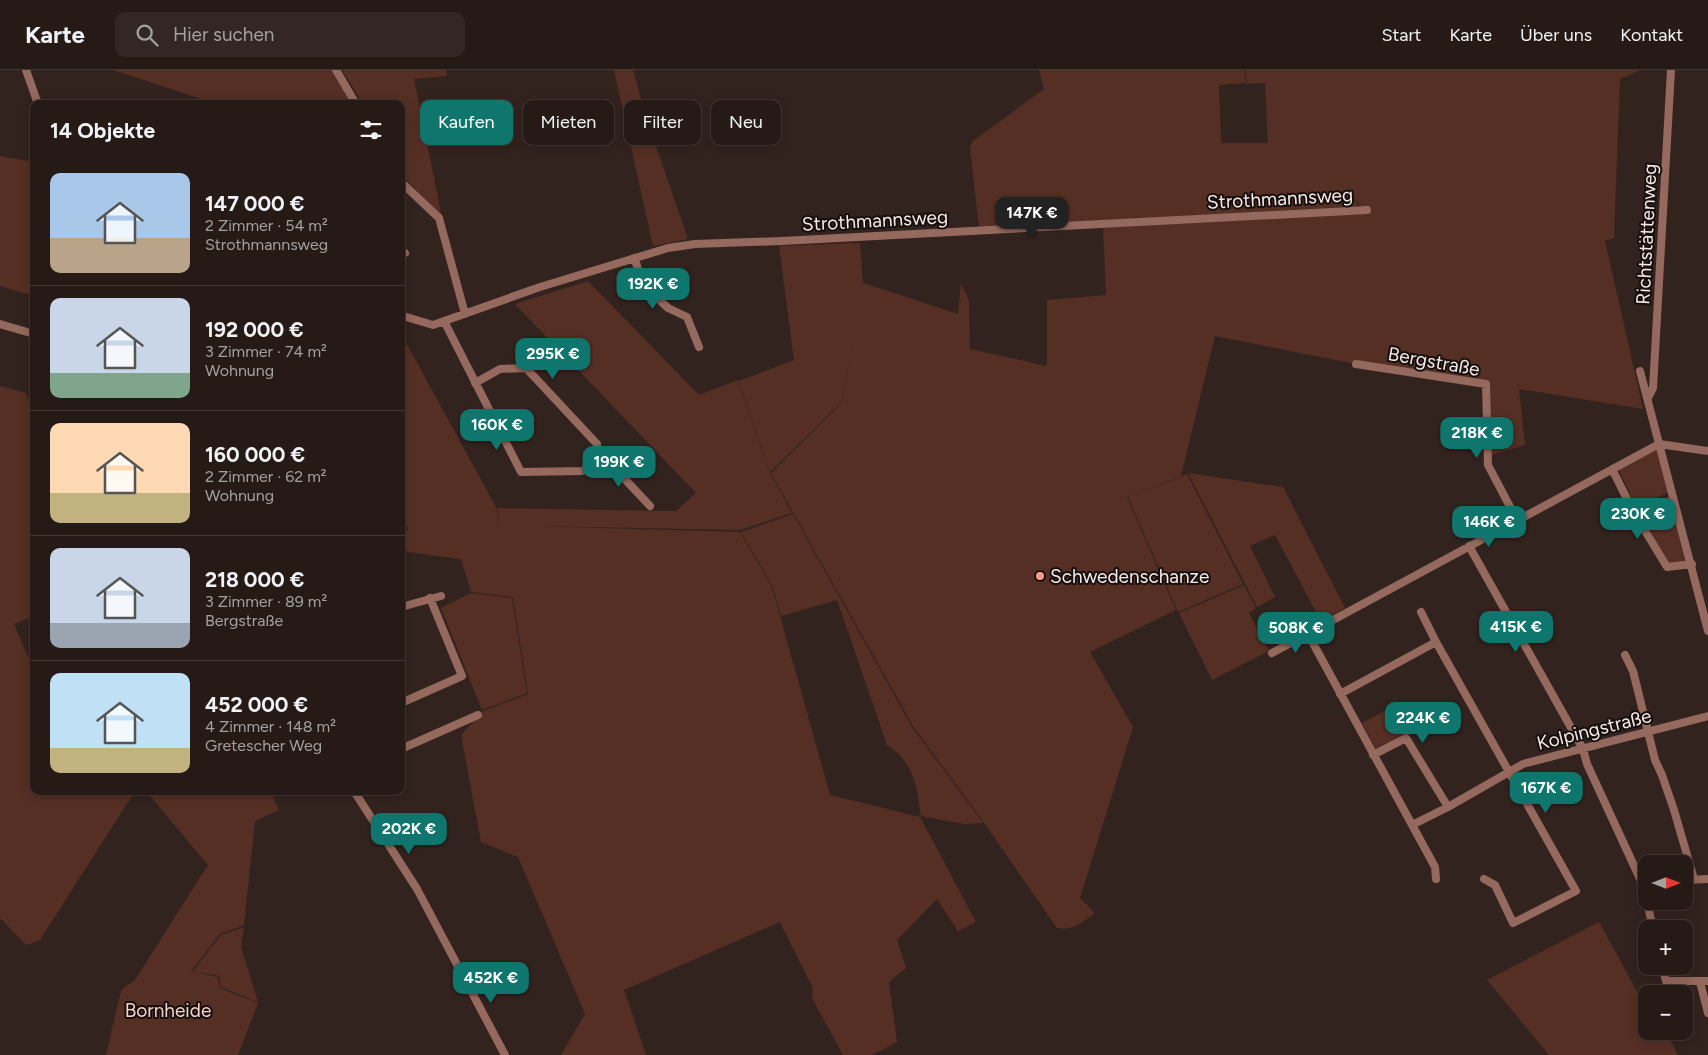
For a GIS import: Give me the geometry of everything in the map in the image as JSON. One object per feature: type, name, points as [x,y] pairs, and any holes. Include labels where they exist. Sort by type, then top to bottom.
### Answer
[{"type":"street","points":[[26,70],[37,100]]},
{"type":"street","points":[[336,70],[354,100]]},
{"type":"street","name":"Richtstättenweg","points":[[1648,398],[1653,388],[1671,70]]},
{"type":"street","points":[[405,186],[439,218],[465,314]]},
{"type":"street","name":"Strothmannsweg","points":[[405,318],[433,325],[540,287],[668,248],[695,244],[1367,210]]},
{"type":"street","points":[[634,258],[644,285],[668,308],[687,317],[699,347]]},
{"type":"street","points":[[444,321],[475,382],[521,472],[582,472],[593,465],[598,455],[597,444],[526,368],[500,369],[475,382]]},
{"type":"street","points":[[0,324],[30,333]]},
{"type":"street","name":"Bergstraße","points":[[1356,364],[1486,384],[1488,466],[1517,520]]},
{"type":"street","name":"Richtstättenweg","points":[[1640,371],[1708,631]]},
{"type":"street","points":[[1272,653],[1659,444],[1708,451]]},
{"type":"street","points":[[598,455],[606,459],[650,506]]},
{"type":"street","points":[[1612,469],[1633,511],[1667,567],[1692,564]]},
{"type":"street","points":[[1469,546],[1583,749],[1587,764],[1638,870]]},
{"type":"street","points":[[405,606],[441,596]]},
{"type":"street","points":[[405,701],[462,676],[430,598]]},
{"type":"street","points":[[1421,612],[1576,891],[1512,923],[1495,885],[1484,879]]},
{"type":"street","points":[[1308,634],[1435,867],[1436,879]]},
{"type":"street","points":[[1340,694],[1436,642]]},
{"type":"street","points":[[1625,656],[1633,671],[1647,733],[1674,810],[1694,879],[1708,879]]},
{"type":"street","points":[[405,747],[478,715]]},
{"type":"street","name":"Kolpingstraße","points":[[1412,825],[1448,807],[1523,764],[1708,716]]},
{"type":"street","points":[[1373,754],[1406,738],[1448,807]]},
{"type":"street","points":[[357,795],[417,889],[506,1055]]},
{"type":"street","points":[[1664,975],[1666,981],[1704,982],[1708,1013]]},
{"type":"green space","points":[[113,70],[332,70],[349,100],[205,100]]},
{"type":"green space","points":[[342,70],[446,70],[447,76],[414,79],[420,109],[420,145],[427,145],[442,218],[405,178],[405,100],[361,100]]},
{"type":"green space","points":[[614,70],[633,70],[641,100],[624,100],[624,115]]},
{"type":"green space","points":[[1039,70],[1244,70],[1246,83],[1219,85],[1221,143],[1268,143],[1265,83],[1247,84],[1245,70],[1641,70],[1620,79],[1614,238],[1605,241],[1643,409],[1519,389],[1525,445],[1491,455],[1485,384],[1356,364],[1215,336],[1181,476],[1127,497],[1176,610],[1090,652],[1133,727],[1080,898],[1095,913],[1078,925],[1063,929],[1057,928],[985,824],[913,726],[771,473],[842,403],[859,309],[842,402],[770,472],[739,381],[794,360],[779,246],[860,243],[863,283],[958,314],[961,283],[969,301],[970,349],[1047,366],[1047,300],[1106,295],[1103,228],[1361,213],[1360,205],[1349,194],[1359,206],[979,228],[970,147],[973,141],[1044,89]]},
{"type":"green space","points":[[631,145],[656,145],[688,239],[653,246]]},
{"type":"green space","points":[[0,156],[30,161],[30,295],[0,286]]},
{"type":"green space","points":[[588,281],[699,395],[738,380],[770,473],[792,513],[740,530],[531,526],[740,532],[772,587],[830,795],[920,817],[976,922],[958,931],[937,899],[897,940],[906,968],[889,982],[897,1042],[872,1055],[843,1055],[812,998],[813,988],[780,922],[624,990],[646,1055],[561,1055],[585,1014],[518,857],[481,842],[461,735],[483,711],[528,694],[513,597],[471,592],[461,559],[407,552],[405,547],[405,532],[408,529],[405,523],[405,341],[497,509],[499,526],[498,508],[676,511],[696,493],[515,304]]},
{"type":"green space","points":[[0,386],[26,393],[30,402],[30,618],[14,624],[30,662],[30,795],[132,795],[40,940],[26,945],[0,918]]},
{"type":"green space","points":[[1657,448],[1669,492],[1636,507],[1618,468]]},
{"type":"green space","points":[[1188,473],[1283,487],[1345,608],[1321,621],[1275,535],[1250,546],[1275,597],[1257,607]]},
{"type":"green space","points":[[1187,474],[1243,584],[1178,612],[1128,497]]},
{"type":"green space","points":[[1671,495],[1688,562],[1669,565],[1639,511]]},
{"type":"green space","points":[[793,514],[912,727],[983,823],[964,824],[921,816],[913,776],[903,759],[887,745],[837,600],[781,616],[773,587],[741,532]]},
{"type":"green space","points":[[1244,585],[1256,608],[1249,613],[1269,651],[1212,680],[1179,613]]},
{"type":"green space","points":[[471,593],[512,598],[527,693],[482,710],[441,608]]},
{"type":"green space","points":[[1392,707],[1407,733],[1376,749],[1362,723]]},
{"type":"green space","name":"Bornheide","points":[[149,795],[272,795],[279,810],[255,821],[244,925],[220,934],[191,971],[218,977],[220,988],[258,1003],[238,1055],[106,1055],[122,989],[135,980],[208,865]]},
{"type":"green space","points":[[1599,922],[1638,993],[1638,1040],[1670,1040],[1678,1055],[1549,1055],[1487,980]]},
{"type":"green space","points":[[244,927],[241,947],[258,1002],[221,987],[219,976],[193,971],[221,935]]},
{"type":"place","name":"Schwedenschanze","points":[[1040,576]]}]
